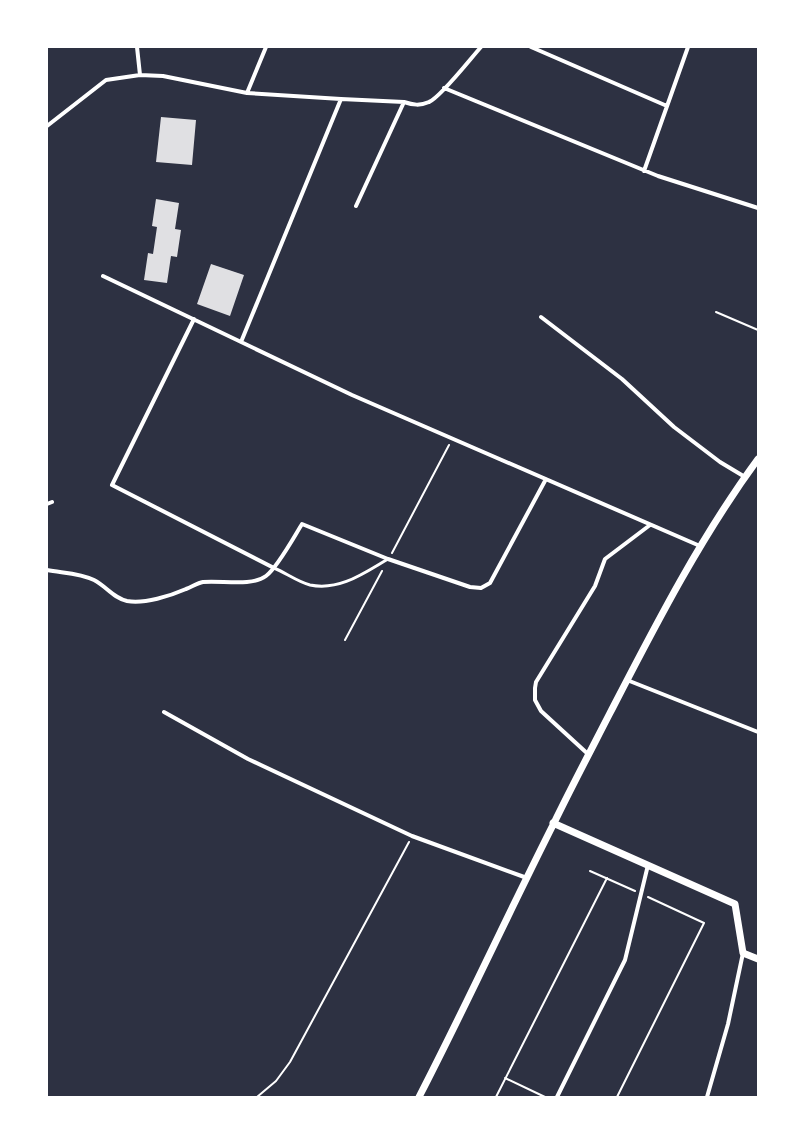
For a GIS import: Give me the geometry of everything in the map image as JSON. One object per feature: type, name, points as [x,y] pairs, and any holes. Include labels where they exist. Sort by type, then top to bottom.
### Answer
[{"type":"street","points":[[137,47],[140,75]]},
{"type":"street","points":[[247,93],[266,47]]},
{"type":"street","points":[[47,126],[106,80],[140,75],[163,76],[247,93],[404,102],[414,105],[428,103],[434,100],[481,47]]},
{"type":"street","points":[[531,47],[667,106]]},
{"type":"street","points":[[644,171],[688,47]]},
{"type":"street","points":[[444,88],[644,171],[758,208]]},
{"type":"street","points":[[241,342],[341,99]]},
{"type":"street","points":[[356,206],[404,102]]},
{"type":"street","points":[[103,276],[352,395],[700,546]]},
{"type":"street","points":[[541,317],[622,379],[674,427],[720,462],[745,477]]},
{"type":"street","points":[[194,319],[112,485],[274,568]]},
{"type":"street","points":[[419,1097],[450,1037],[588,755],[677,585],[700,546],[758,459]]},
{"type":"street","points":[[47,570],[85,576],[101,584],[114,596],[121,599],[135,601],[166,596],[190,588],[201,582],[257,580],[267,576],[274,568],[302,524],[388,559],[470,587],[477,588],[486,586],[490,583],[546,479]]},
{"type":"street","points":[[47,504],[52,502]]},
{"type":"street","points":[[588,755],[541,711],[535,700],[534,688],[536,682],[595,586],[604,559],[650,525]]},
{"type":"street","points":[[627,680],[758,732]]},
{"type":"street","points":[[164,712],[248,759],[412,836],[527,878]]},
{"type":"street","points":[[554,823],[736,904],[743,953],[728,1024],[707,1097]]},
{"type":"street","points":[[557,1097],[625,960],[648,865]]},
{"type":"street","points":[[743,953],[758,959]]},
{"type":"lane","points":[[274,568],[302,582],[328,586],[341,584],[357,577],[388,559]]},
{"type":"path","points":[[716,312],[758,330]]},
{"type":"path","points":[[345,640],[453,439]]},
{"type":"path","points":[[257,1097],[276,1081],[290,1062],[412,836]]},
{"type":"path","points":[[590,870],[704,923],[617,1097]]},
{"type":"path","points":[[496,1097],[607,878]]},
{"type":"path","points":[[505,1078],[546,1097]]},
{"type":"building","points":[[161,117],[196,120],[192,165],[156,162]]},
{"type":"building","points":[[156,199],[179,203],[175,229],[181,230],[177,257],[171,256],[167,283],[144,280],[148,253],[153,254],[157,227],[152,226]]},
{"type":"building","points":[[211,264],[244,275],[230,316],[197,304]]}]
